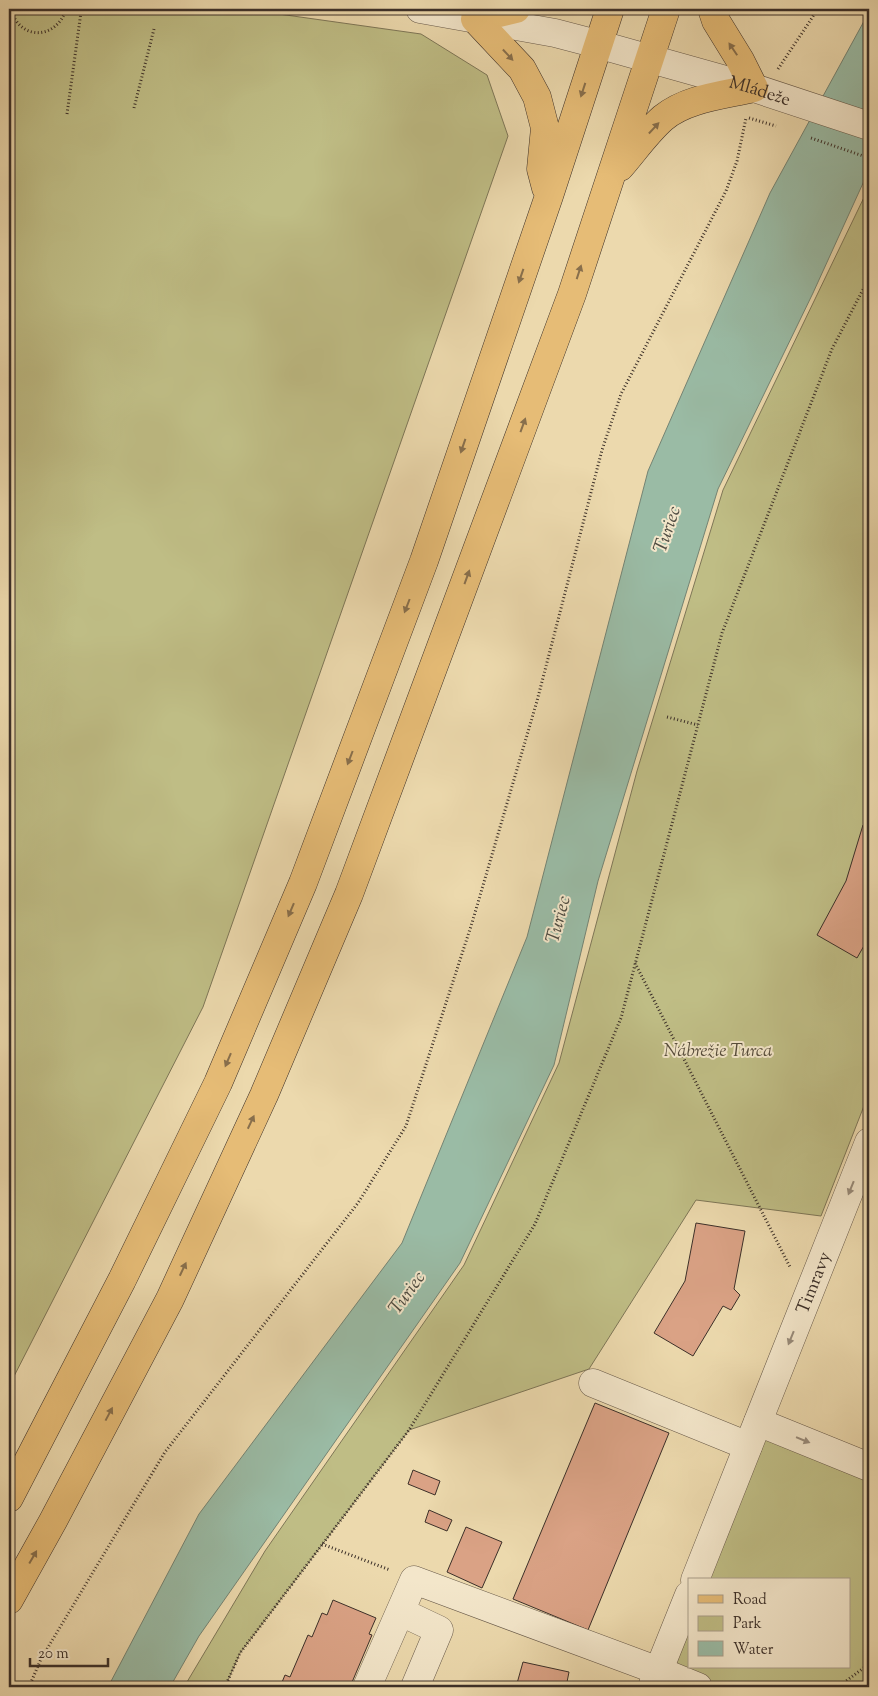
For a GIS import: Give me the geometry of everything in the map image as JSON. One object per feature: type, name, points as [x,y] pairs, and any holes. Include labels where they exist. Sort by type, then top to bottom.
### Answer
[{"type":"main road","points":[[516,9],[475,19],[522,69],[537,97],[545,128],[541,169],[548,196]]},
{"type":"main road","points":[[9,1498],[122,1280],[218,1083],[303,883],[424,560],[610,9]]},
{"type":"main road","points":[[9,1600],[53,1522],[170,1299],[276,1067],[352,885],[572,294],[666,9]]},
{"type":"main road","points":[[610,178],[664,118],[680,108],[700,101],[754,88],[740,60],[716,21],[712,9]]},
{"type":"street","name":"Mládeže","points":[[420,9],[555,33],[598,44],[754,88],[869,126]]},
{"type":"street","name":"Timravy","points":[[696,1578],[869,1142]]},
{"type":"street","points":[[593,1383],[753,1434],[869,1467]]},
{"type":"street","points":[[367,1687],[414,1580],[656,1679],[698,1687]]},
{"type":"street","points":[[656,1679],[688,1598]]},
{"type":"street","points":[[401,1612],[439,1630],[415,1687]]},
{"type":"path","points":[[11,9],[12,16],[18,24],[34,32],[43,32],[59,24],[66,9]]},
{"type":"path","points":[[778,68],[817,9]]},
{"type":"path","points":[[67,114],[81,12]]},
{"type":"path","points":[[134,108],[154,29]]},
{"type":"path","points":[[738,118],[746,117],[780,127]]},
{"type":"path","points":[[29,1687],[40,1659],[165,1452],[358,1203],[406,1126],[472,923],[537,700],[602,450],[621,394],[726,191],[737,161],[746,117]]},
{"type":"path","points":[[806,136],[869,158]]},
{"type":"path","points":[[226,1687],[240,1653],[409,1430],[535,1224],[620,1018],[722,633],[832,349],[869,278]]},
{"type":"path","points":[[667,717],[698,725]]},
{"type":"path","points":[[635,963],[806,1299]]},
{"type":"path","points":[[322,1544],[414,1580]]},
{"type":"path","points":[[838,1687],[869,1664]]},
{"type":"green space","points":[[9,9],[243,9],[421,34],[487,75],[508,136],[203,1007],[9,1386]]},
{"type":"green space","name":"Nábrežie Turca","points":[[869,187],[869,1093],[821,1216],[696,1200],[589,1369],[409,1430],[240,1653],[225,1687],[184,1687],[265,1551],[464,1265],[559,1063],[637,771],[723,490]]},
{"type":"green space","points":[[758,1422],[869,1467],[869,1687],[698,1687],[659,1671],[688,1598],[688,1668],[850,1668],[850,1578],[696,1578]]},
{"type":"water","name":"Turiec","points":[[869,12],[869,170],[813,293],[718,489],[598,881],[554,1065],[460,1263],[199,1636],[170,1687],[108,1687],[199,1514],[402,1243],[527,937],[648,471],[770,193]]},
{"type":"building","points":[[863,825],[869,827],[869,937],[857,958],[817,935],[846,881]]},
{"type":"building","points":[[696,1223],[745,1231],[734,1289],[740,1295],[731,1310],[723,1306],[693,1356],[654,1333],[685,1281]]},
{"type":"building","points":[[595,1403],[669,1433],[588,1630],[513,1599]]},
{"type":"building","points":[[413,1470],[440,1481],[435,1495],[408,1484]]},
{"type":"building","points":[[429,1510],[452,1520],[447,1531],[425,1522]]},
{"type":"building","points":[[466,1527],[502,1542],[482,1588],[447,1572]]},
{"type":"building","points":[[333,1600],[376,1618],[369,1634],[372,1635],[350,1687],[280,1687],[285,1675],[290,1677],[308,1635],[312,1637],[322,1613],[327,1615]]},
{"type":"building","points":[[523,1662],[569,1672],[566,1687],[516,1687]]}]
